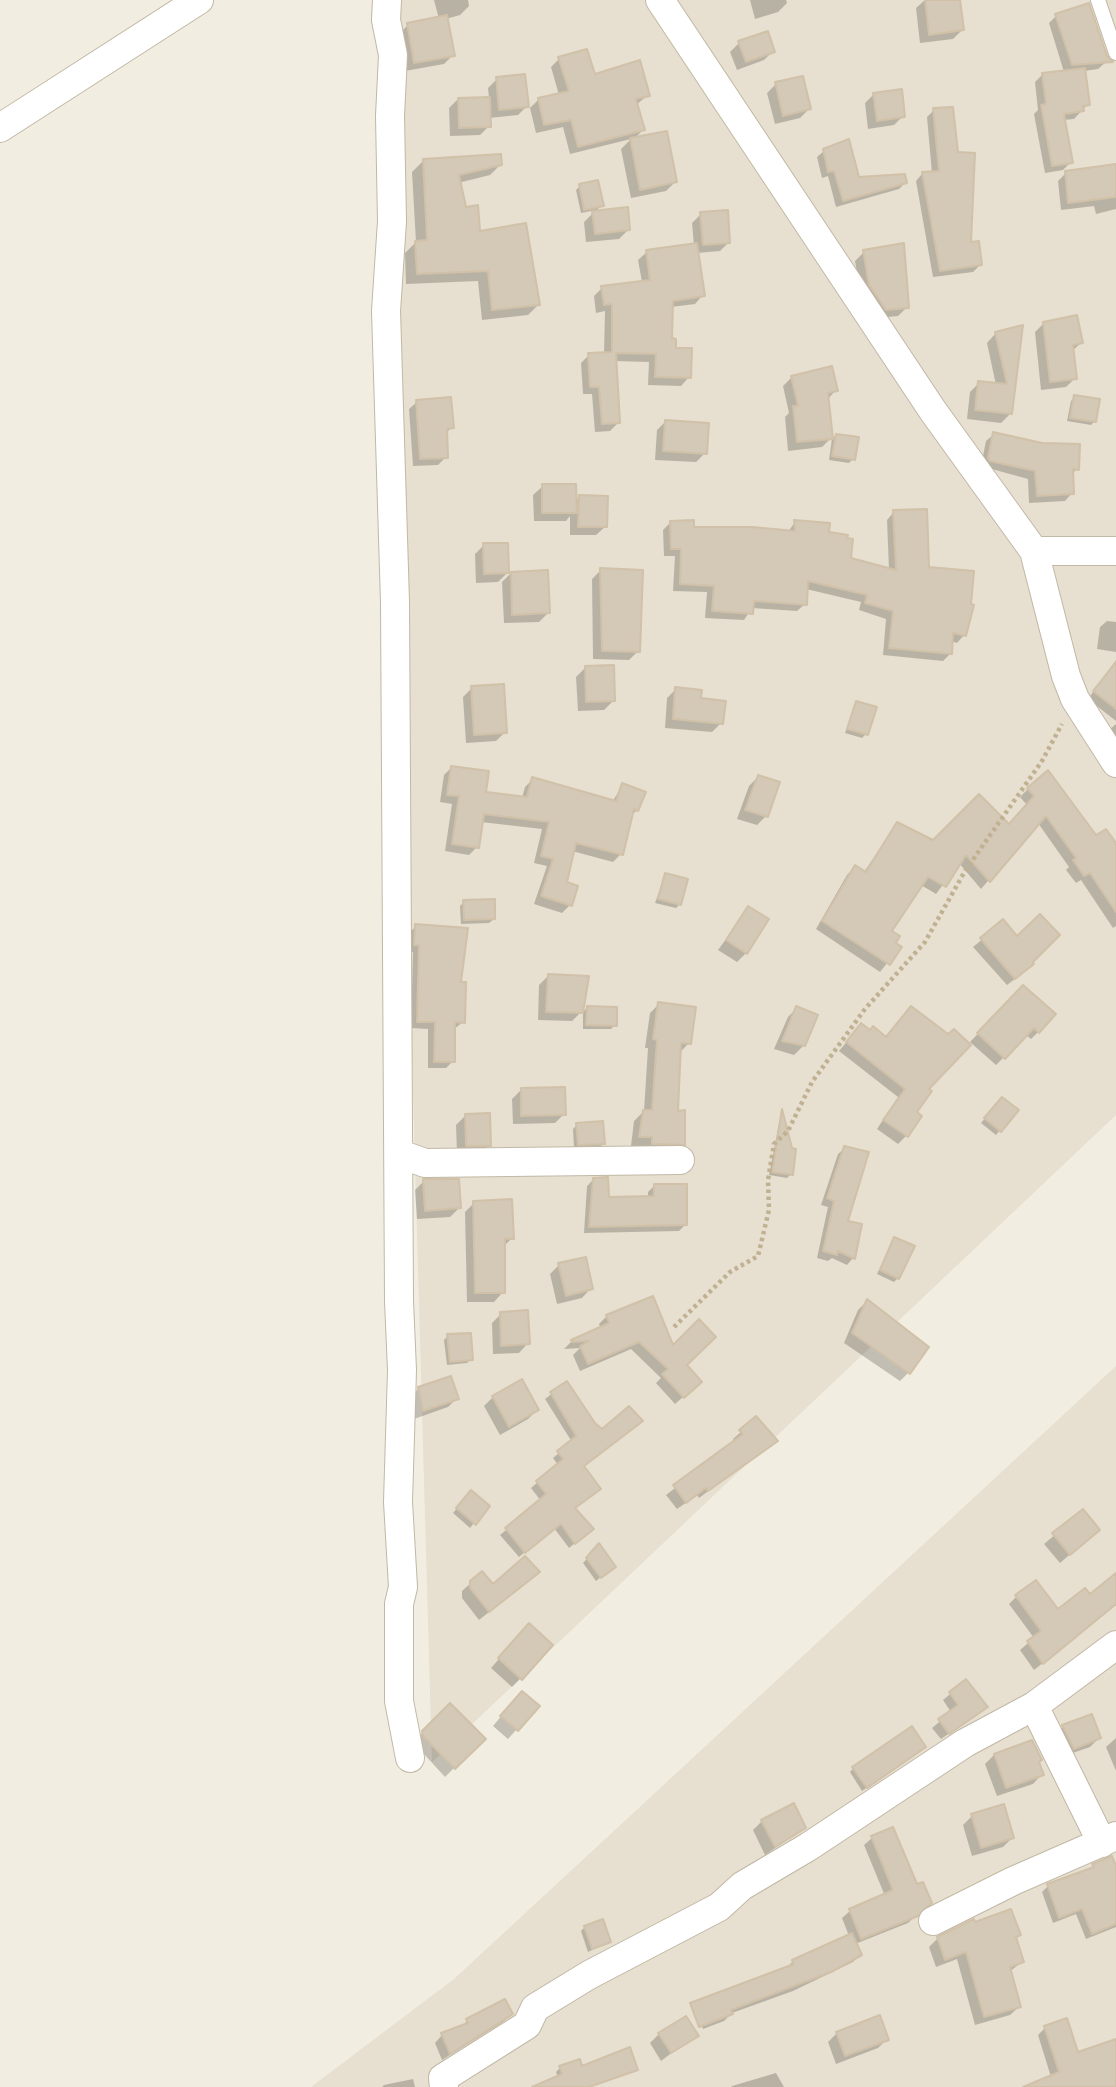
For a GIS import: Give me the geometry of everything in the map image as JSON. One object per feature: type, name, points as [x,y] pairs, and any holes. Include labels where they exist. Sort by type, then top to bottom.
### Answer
[{"type":"street","points":[[0,128],[199,0]]},
{"type":"street","points":[[387,0],[386,20],[393,55],[390,116],[392,221],[386,311],[395,602],[399,1301],[402,1370],[398,1502],[403,1587],[398,1657],[399,1701],[410,1758]]},
{"type":"street","points":[[660,0],[926,400],[1034,551],[1066,676],[1075,699],[1116,763]]},
{"type":"street","points":[[1034,551],[1116,551]]},
{"type":"street","points":[[400,1154],[425,1163],[680,1160]]},
{"type":"street","points":[[444,2087],[443,2078],[527,2025],[535,2008],[589,1975],[719,1907],[742,1885],[808,1847],[965,1743],[1034,1706],[1116,1645]]},
{"type":"street","points":[[933,1921],[1013,1881],[1109,1840],[1034,1706]]},
{"type":"lane","points":[[1098,0],[1116,53]]},
{"type":"path","points":[[674,1327],[730,1272],[758,1256],[769,1210],[768,1180],[774,1144],[788,1131],[812,1082],[865,1009],[925,942],[965,871],[1042,761],[1075,699]]},
{"type":"shaded area","points":[[382,0],[1116,0],[1116,1115],[432,1762]]},
{"type":"shaded area","points":[[1116,1366],[1116,2087],[311,2087],[454,1979]]},
{"type":"building","points":[[925,0],[960,0],[964,30],[929,35]]},
{"type":"building","points":[[1089,3],[1107,56],[1113,62],[1072,65],[1055,14]]},
{"type":"building","points":[[447,15],[455,56],[414,63],[407,23]]},
{"type":"building","points":[[768,31],[775,52],[746,62],[738,41]]},
{"type":"building","points":[[587,49],[595,74],[640,60],[650,96],[636,99],[645,130],[578,147],[571,120],[544,125],[538,98],[569,91],[558,57]]},
{"type":"building","points":[[1085,68],[1090,105],[1083,106],[1084,111],[1064,114],[1073,163],[1052,166],[1041,105],[1046,104],[1042,73]]},
{"type":"building","points":[[525,74],[529,107],[499,110],[496,77]]},
{"type":"building","points":[[803,76],[811,109],[783,116],[775,82]]},
{"type":"building","points":[[902,89],[905,117],[877,121],[873,93]]},
{"type":"building","points":[[490,97],[491,127],[459,128],[458,98]]},
{"type":"building","points":[[953,107],[958,152],[975,153],[971,242],[979,241],[982,265],[940,271],[922,172],[939,171],[933,108]]},
{"type":"building","points":[[667,131],[677,182],[640,190],[630,138]]},
{"type":"building","points":[[849,139],[859,177],[905,174],[907,183],[843,201],[834,171],[828,172],[823,149]]},
{"type":"building","points":[[501,154],[502,165],[459,175],[466,207],[478,205],[480,231],[526,223],[540,305],[492,310],[488,271],[417,274],[415,241],[427,240],[423,159]]},
{"type":"building","points":[[1116,164],[1116,197],[1068,203],[1065,171]]},
{"type":"building","points":[[598,180],[604,206],[584,210],[579,184]]},
{"type":"building","points":[[628,207],[630,230],[595,234],[592,211]]},
{"type":"building","points":[[728,210],[730,243],[703,245],[700,212]]},
{"type":"building","points":[[697,243],[705,296],[673,301],[672,338],[676,339],[676,348],[692,348],[691,378],[655,377],[656,354],[616,353],[620,423],[602,424],[599,387],[590,387],[588,353],[612,352],[612,304],[604,305],[601,286],[650,280],[646,250]]},
{"type":"building","points":[[904,243],[909,308],[886,310],[869,285],[863,250]]},
{"type":"building","points":[[1077,315],[1083,343],[1073,345],[1077,379],[1050,382],[1043,322]]},
{"type":"building","points":[[1023,325],[1012,414],[975,410],[978,381],[1007,384],[995,332]]},
{"type":"building","points":[[832,366],[838,391],[828,393],[833,439],[797,442],[793,406],[798,406],[791,376]]},
{"type":"building","points":[[1074,395],[1100,399],[1096,422],[1070,418]]},
{"type":"building","points":[[451,397],[454,428],[447,429],[448,458],[420,459],[416,400]]},
{"type":"building","points":[[665,420],[709,423],[707,454],[663,451]]},
{"type":"building","points":[[993,432],[1042,443],[1080,444],[1079,470],[1073,469],[1074,494],[1037,496],[1035,471],[990,461],[988,458]]},
{"type":"building","points":[[836,434],[859,437],[855,460],[832,456]]},
{"type":"building","points":[[542,484],[576,484],[577,513],[542,513]]},
{"type":"building","points":[[579,495],[608,496],[607,527],[578,527]]},
{"type":"building","points":[[927,509],[929,567],[974,571],[971,604],[974,605],[966,636],[953,633],[952,654],[889,648],[893,611],[865,603],[867,595],[808,581],[807,605],[754,601],[753,614],[712,611],[714,586],[680,584],[681,549],[671,549],[670,521],[694,520],[694,527],[752,527],[795,531],[794,520],[830,523],[829,532],[848,535],[847,538],[853,539],[851,558],[896,570],[893,510]]},
{"type":"building","points":[[483,543],[508,543],[509,573],[484,574]]},
{"type":"building","points":[[600,568],[643,570],[640,652],[602,651]]},
{"type":"building","points":[[548,570],[550,613],[512,615],[511,572]]},
{"type":"building","points":[[1116,662],[1116,709],[1093,691]]},
{"type":"building","points":[[614,665],[615,701],[586,702],[585,666]]},
{"type":"building","points":[[504,684],[507,733],[474,735],[471,686]]},
{"type":"building","points":[[675,687],[702,690],[701,698],[726,701],[723,724],[673,719]]},
{"type":"building","points":[[856,701],[877,707],[868,735],[847,729]]},
{"type":"building","points":[[451,766],[489,771],[486,792],[527,797],[532,777],[616,801],[622,783],[646,792],[638,811],[634,809],[623,855],[576,843],[567,882],[578,886],[572,906],[541,896],[553,859],[541,856],[549,822],[484,814],[479,848],[452,844],[459,796],[447,795]]},
{"type":"building","points":[[1048,770],[1096,835],[1106,829],[1116,843],[1116,912],[1090,873],[1084,876],[1073,860],[1076,858],[1046,816],[990,882],[966,855],[946,887],[928,877],[892,931],[900,936],[896,943],[902,947],[890,965],[822,921],[855,865],[866,872],[897,822],[933,840],[979,794],[1009,824],[1034,796],[1027,788]]},
{"type":"building","points":[[758,775],[780,782],[768,817],[745,810]]},
{"type":"building","points":[[665,873],[688,879],[681,905],[658,899]]},
{"type":"building","points":[[495,899],[495,919],[464,920],[463,900]]},
{"type":"building","points":[[748,906],[769,919],[747,954],[726,940]]},
{"type":"building","points":[[1040,914],[1060,935],[1034,964],[1015,979],[980,938],[1003,919],[1017,936]]},
{"type":"building","points":[[415,924],[468,928],[461,982],[466,982],[465,1023],[455,1022],[455,1062],[434,1062],[435,1022],[417,1022],[419,945],[414,945]]},
{"type":"building","points":[[548,974],[589,976],[583,1013],[546,1012]]},
{"type":"building","points":[[1023,985],[1056,1014],[1039,1033],[1034,1028],[1005,1059],[977,1033]]},
{"type":"building","points":[[658,1002],[696,1007],[691,1044],[681,1043],[678,1111],[685,1110],[685,1145],[652,1144],[652,1137],[639,1137],[643,1110],[652,1110],[657,1040],[653,1039]]},
{"type":"building","points":[[587,1006],[617,1007],[617,1026],[586,1025]]},
{"type":"building","points":[[796,1006],[818,1015],[805,1046],[782,1041]]},
{"type":"building","points":[[911,1006],[948,1034],[954,1029],[971,1045],[929,1089],[932,1091],[917,1112],[922,1116],[908,1137],[883,1120],[905,1089],[846,1042],[861,1023],[870,1030],[873,1026],[886,1037]]},
{"type":"building","points":[[565,1087],[566,1115],[521,1116],[521,1088]]},
{"type":"building","points":[[1002,1097],[1019,1110],[1001,1132],[984,1118]]},
{"type":"building","points":[[782,1109],[792,1148],[796,1149],[793,1175],[772,1172]]},
{"type":"building","points":[[490,1113],[491,1146],[466,1146],[465,1114]]},
{"type":"building","points":[[603,1121],[605,1144],[578,1145],[576,1123]]},
{"type":"building","points":[[844,1146],[869,1152],[848,1221],[862,1224],[855,1259],[838,1251],[837,1255],[823,1251],[834,1201],[827,1198]]},
{"type":"building","points":[[608,1177],[609,1197],[654,1196],[654,1184],[687,1184],[687,1225],[589,1227],[593,1178]]},
{"type":"building","points":[[423,1179],[459,1179],[461,1208],[425,1211]]},
{"type":"building","points":[[512,1199],[514,1239],[505,1239],[505,1293],[475,1293],[473,1201]]},
{"type":"building","points":[[894,1237],[915,1246],[899,1279],[880,1270]]},
{"type":"building","points":[[586,1257],[593,1289],[566,1296],[558,1263]]},
{"type":"building","points":[[653,1296],[673,1345],[699,1319],[716,1337],[687,1365],[702,1382],[684,1398],[662,1374],[668,1369],[639,1342],[588,1364],[580,1346],[589,1341],[571,1340],[609,1323],[606,1315]]},
{"type":"building","points":[[867,1299],[929,1347],[910,1374],[852,1333]]},
{"type":"building","points":[[528,1310],[530,1344],[501,1346],[500,1312]]},
{"type":"building","points":[[471,1333],[473,1360],[450,1362],[447,1334]]},
{"type":"building","points":[[451,1376],[459,1399],[423,1411],[418,1387]]},
{"type":"building","points":[[522,1379],[539,1410],[509,1427],[492,1396]]},
{"type":"building","points":[[567,1381],[595,1423],[602,1429],[629,1406],[643,1421],[584,1466],[601,1489],[575,1508],[594,1529],[575,1544],[561,1524],[525,1553],[505,1528],[546,1494],[536,1481],[563,1459],[557,1451],[576,1436],[550,1392]]},
{"type":"building","points":[[756,1416],[778,1441],[708,1491],[706,1488],[686,1503],[673,1485],[743,1434],[739,1430]]},
{"type":"building","points":[[471,1490],[490,1506],[476,1525],[456,1508]]},
{"type":"building","points":[[1083,1509],[1100,1530],[1070,1555],[1052,1533]]},
{"type":"building","points":[[599,1543],[616,1567],[601,1578],[586,1558]]},
{"type":"building","points":[[525,1556],[540,1572],[489,1612],[470,1588],[470,1581],[482,1571],[493,1584]]},
{"type":"building","points":[[1116,1573],[1116,1604],[1043,1664],[1027,1641],[1041,1631],[1015,1595],[1036,1580],[1058,1609],[1085,1588],[1090,1594]]},
{"type":"building","points":[[529,1623],[553,1645],[522,1680],[498,1658]]},
{"type":"building","points":[[966,1679],[988,1707],[949,1734],[938,1719],[958,1705],[949,1692]]},
{"type":"building","points":[[522,1691],[540,1706],[518,1731],[500,1716]]},
{"type":"building","points":[[450,1703],[486,1739],[455,1769],[423,1736],[422,1731]]},
{"type":"building","points":[[1092,1714],[1101,1738],[1074,1749],[1062,1725]]},
{"type":"building","points":[[912,1726],[926,1747],[867,1788],[852,1767]]},
{"type":"building","points":[[1032,1740],[1042,1760],[1039,1762],[1044,1775],[1006,1788],[994,1754]]},
{"type":"building","points":[[794,1803],[806,1828],[775,1847],[761,1820]]},
{"type":"building","points":[[1004,1804],[1014,1838],[981,1848],[971,1814]]},
{"type":"building","points":[[893,1827],[917,1884],[923,1882],[932,1903],[918,1916],[861,1939],[849,1909],[893,1890],[871,1836]]},
{"type":"building","points":[[1112,1856],[1116,1866],[1116,1924],[1092,1934],[1082,1909],[1059,1918],[1047,1884],[1094,1867],[1092,1864]]},
{"type":"building","points":[[1011,1909],[1021,1935],[1016,1937],[1024,1962],[1010,1967],[1021,2007],[984,2017],[966,1952],[945,1960],[937,1937],[974,1919],[975,1922]]},
{"type":"building","points":[[603,1919],[611,1942],[592,1949],[584,1926]]},
{"type":"building","points":[[852,1933],[862,1955],[831,1972],[731,2010],[733,2014],[699,2027],[690,2003],[794,1964],[792,1960]]},
{"type":"building","points":[[505,1999],[513,2014],[450,2054],[441,2033],[468,2023],[466,2019]]},
{"type":"building","points":[[880,2015],[889,2040],[845,2056],[836,2032]]},
{"type":"building","points":[[686,2016],[699,2036],[671,2053],[658,2033]]},
{"type":"building","points":[[1067,2018],[1078,2052],[1116,2039],[1116,2087],[1023,2087],[1059,2072],[1044,2026]]},
{"type":"building","points":[[630,2047],[638,2070],[589,2087],[532,2087],[562,2074],[559,2066],[580,2059],[582,2066]]}]
